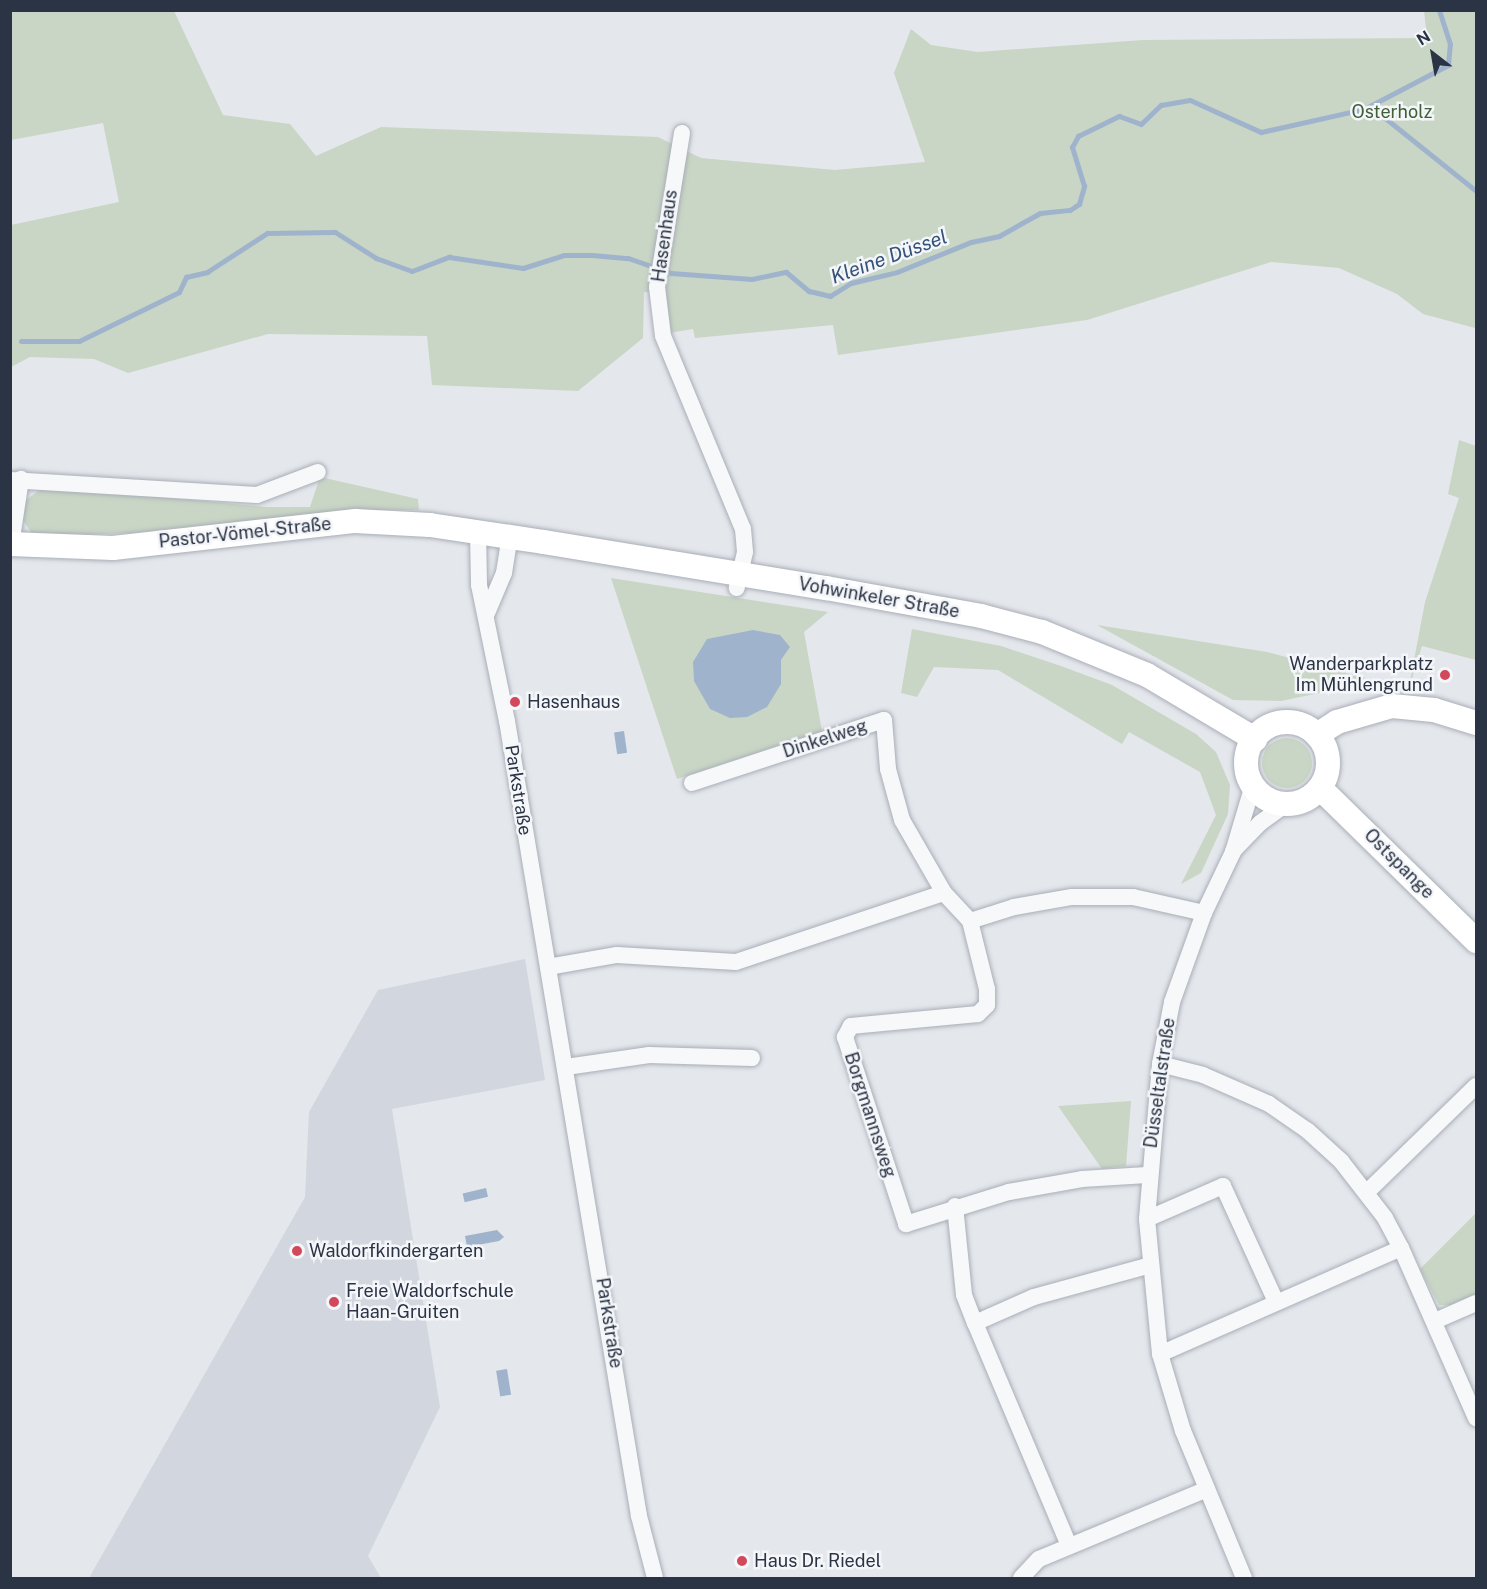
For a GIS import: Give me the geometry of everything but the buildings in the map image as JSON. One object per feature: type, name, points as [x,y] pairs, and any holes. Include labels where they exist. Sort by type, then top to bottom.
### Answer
[{"type":"main road","name":"Pastor-Vömel-Straße","points":[[11,545],[113,548],[355,521],[478,532]]},
{"type":"main road","name":"Vohwinkeler Straße","points":[[478,532],[738,581],[981,616],[1042,632],[1147,675],[1255,739]]},
{"type":"main road","points":[[1317,735],[1337,722],[1392,706],[1434,710],[1476,723]]},
{"type":"main road","points":[[1284,723],[1295,723],[1317,735],[1328,762],[1320,788],[1302,801],[1286,804],[1266,798],[1253,785],[1247,762],[1255,739],[1273,725],[1284,723]]},
{"type":"main road","name":"Ostspange","points":[[1320,788],[1476,941]]},
{"type":"street","name":"Hasenhaus","points":[[682,133],[658,260],[657,287],[663,336],[743,529],[745,552],[738,581]]},
{"type":"street","name":"Pastor-Vömel-Straße","points":[[11,545],[16,480],[257,495],[318,472]]},
{"type":"street","name":"Parkstraße","points":[[478,532],[479,585],[487,612],[566,1067],[639,1516],[655,1578]]},
{"type":"street","points":[[487,612],[504,573],[510,537]]},
{"type":"street","name":"Dinkelweg","points":[[692,783],[884,720],[888,769],[902,820],[944,893],[970,921],[987,989],[987,1005],[978,1014]]},
{"type":"street","name":"Düsseltalstraße","points":[[1244,1578],[1183,1431],[1160,1354],[1150,1265],[1147,1175],[1160,1064],[1172,1002],[1204,913],[1233,852],[1253,785]]},
{"type":"street","name":"Düsseltalstraße","points":[[1233,852],[1260,823],[1286,804]]},
{"type":"street","points":[[548,967],[617,955],[736,962],[944,893]]},
{"type":"street","points":[[970,921],[1014,907],[1072,897],[1133,897],[1204,913]]},
{"type":"street","name":"Borgmannsweg","points":[[955,1206],[906,1224],[845,1037],[851,1026],[978,1014]]},
{"type":"street","points":[[566,1067],[649,1055],[753,1058]]},
{"type":"street","points":[[1160,1064],[1203,1075],[1269,1104],[1308,1131],[1367,1192],[1401,1248],[1475,1411]]},
{"type":"street","points":[[1367,1192],[1476,1086]]},
{"type":"street","points":[[1069,1546],[1015,1424],[963,1295],[955,1206],[1082,1179],[1147,1175]]},
{"type":"street","points":[[1147,1219],[1224,1186],[1276,1302]]},
{"type":"street","points":[[1160,1354],[1401,1248]]},
{"type":"street","points":[[975,1323],[1034,1297],[1150,1265]]},
{"type":"street","points":[[1435,1321],[1476,1303]]},
{"type":"street","points":[[1021,1578],[1038,1559],[1207,1489]]},
{"type":"shaded area","name":"Freie Waldorfschule Haan-Gruiten","points":[[525,959],[545,1080],[392,1109],[440,1407],[368,1556],[381,1578],[89,1578],[305,1197],[309,1112],[378,990]]},
{"type":"green space","name":"Osterholz","points":[[11,11],[174,11],[223,115],[290,124],[316,156],[381,127],[658,137],[701,158],[835,170],[925,162],[894,73],[911,29],[931,45],[978,52],[1143,40],[1427,38],[1424,11],[1476,11],[1476,358],[1475,328],[1423,314],[1397,294],[1339,268],[1271,262],[1087,320],[838,355],[833,325],[695,338],[693,329],[669,333],[662,293],[644,292],[643,338],[578,391],[432,385],[427,336],[268,334],[128,373],[94,359],[30,357],[11,367],[11,225],[119,202],[103,123],[11,140]]},
{"type":"green space","points":[[1459,440],[1476,446],[1476,660],[1422,646],[1408,692],[1425,602],[1459,498],[1448,494]]},
{"type":"green space","points":[[320,477],[418,499],[419,510],[351,510],[131,533],[34,536],[22,519],[25,501],[45,486],[266,507],[310,507]]},
{"type":"green space","points":[[611,578],[828,612],[804,632],[822,731],[677,779]]},
{"type":"green space","points":[[1097,625],[1267,652],[1365,678],[1329,691],[1281,701],[1233,700]]},
{"type":"green space","points":[[912,629],[1001,646],[1061,666],[1112,685],[1196,734],[1216,752],[1230,785],[1228,814],[1201,873],[1181,884],[1216,815],[1200,772],[1129,732],[1122,744],[998,670],[934,667],[917,697],[901,693]]},
{"type":"green space","points":[[1282,738],[1292,738],[1305,745],[1312,758],[1312,768],[1305,781],[1292,788],[1282,788],[1273,784],[1266,777],[1262,768],[1262,758],[1266,749],[1273,742]]},
{"type":"green space","points":[[1131,1101],[1126,1166],[1102,1169],[1058,1106]]},
{"type":"green space","points":[[1476,1213],[1476,1294],[1452,1305],[1439,1305],[1420,1269]]},
{"type":"water","points":[[753,630],[780,635],[790,647],[781,660],[781,684],[767,707],[747,717],[730,718],[710,709],[694,681],[693,662],[707,639]]},
{"type":"water","points":[[624,731],[627,753],[617,754],[614,732]]},
{"type":"water","points":[[486,1188],[488,1197],[465,1202],[463,1193]]},
{"type":"water","points":[[497,1230],[504,1237],[499,1241],[467,1247],[465,1236]]},
{"type":"water","points":[[507,1369],[511,1395],[500,1396],[496,1371]]},
{"type":"waterway","points":[[1364,109],[1448,65],[1450,44],[1439,10]]},
{"type":"waterway","name":"Kleine Düssel","points":[[21,341],[79,341],[179,292],[186,277],[207,272],[267,233],[335,232],[376,258],[412,271],[449,257],[523,268],[564,255],[592,255],[628,258],[671,273],[752,279],[786,272],[809,291],[830,296],[851,283],[897,272],[971,242],[999,236],[1040,213],[1070,210],[1079,204],[1084,186],[1072,147],[1078,136],[1119,116],[1141,124],[1161,105],[1190,100],[1261,132],[1364,109],[1385,118],[1476,191]]},
{"type":"place","name":"Wanderparkplatz Im Mühlengrund","points":[[1445,675]]},
{"type":"place","name":"Hasenhaus","points":[[515,702]]},
{"type":"place","name":"Waldorfkindergarten","points":[[297,1251]]},
{"type":"place","name":"Freie Waldorfschule Haan-Gruiten","points":[[334,1302]]},
{"type":"place","name":"Haus Dr. Riedel","points":[[742,1561]]}]
